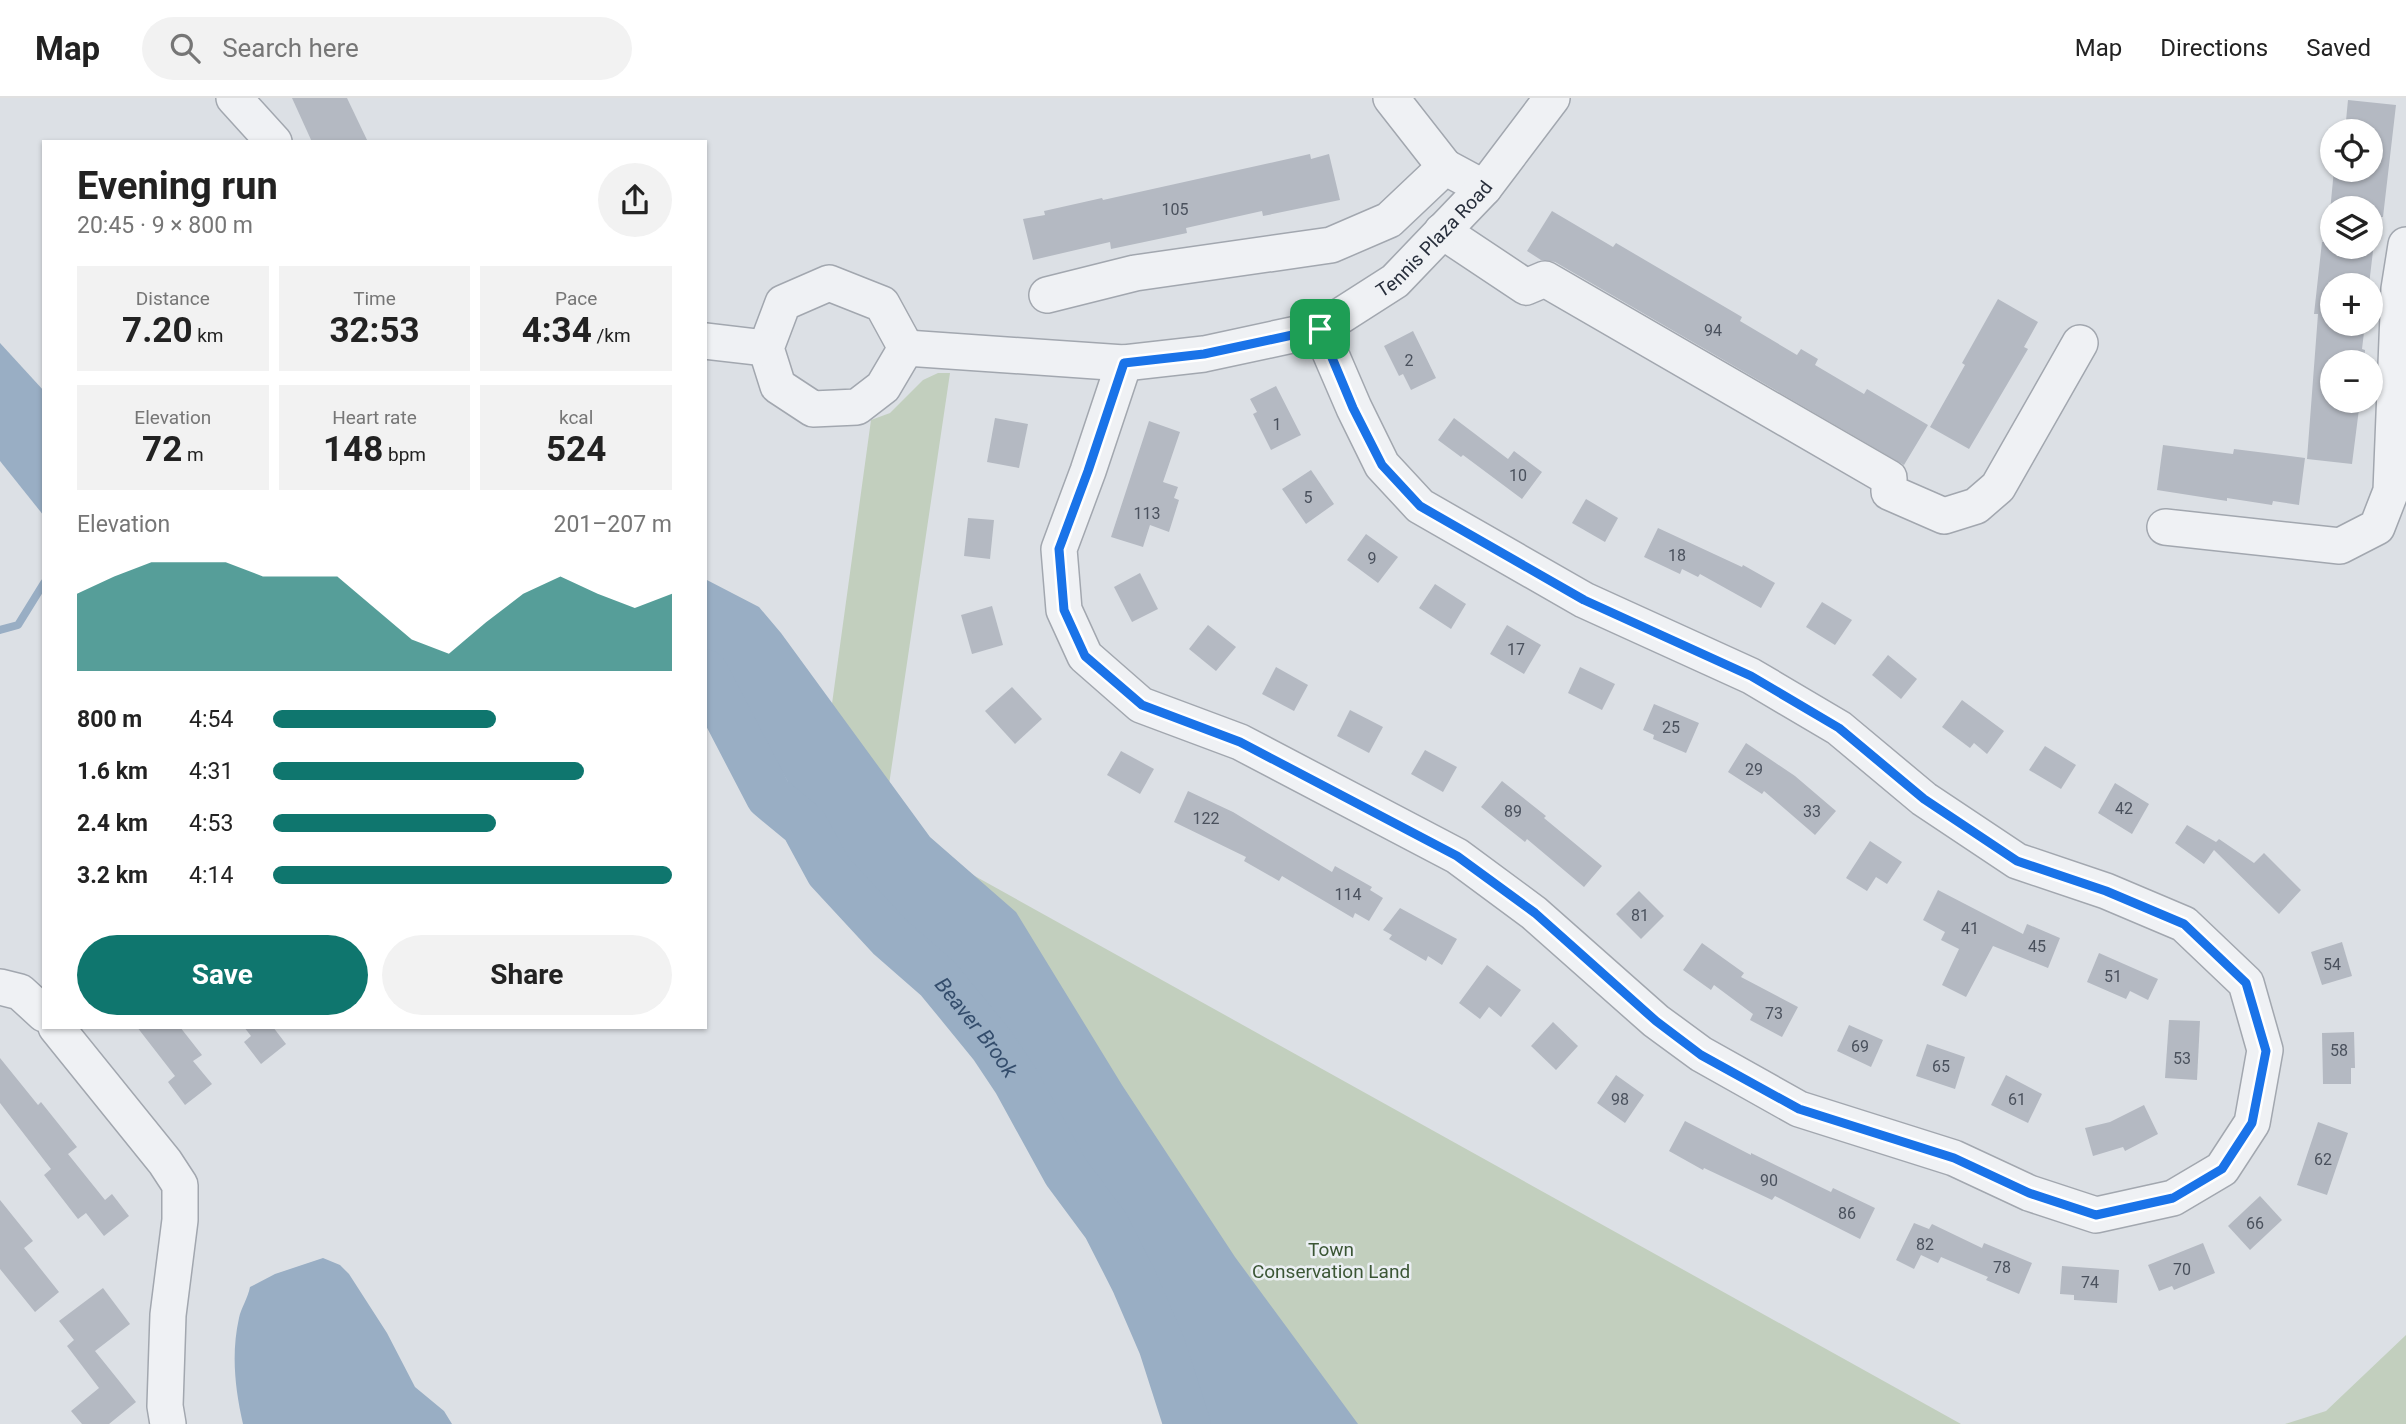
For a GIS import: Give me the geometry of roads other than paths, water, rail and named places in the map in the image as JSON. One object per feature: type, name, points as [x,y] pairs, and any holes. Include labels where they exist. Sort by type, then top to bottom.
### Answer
[{"type":"street","points":[[234,98],[272,140]]},
{"type":"street","points":[[1391,98],[1445,167],[1484,188]]},
{"type":"street","name":"Tennis Plaza Road","points":[[906,348],[1124,363],[1204,354],[1320,329],[1395,281],[1443,231],[1484,188],[1536,104]]},
{"type":"street","points":[[1047,296],[1135,273],[1331,245],[1389,220],[1445,167]]},
{"type":"street","points":[[1443,231],[1526,287],[1545,279],[1889,478],[1889,492],[1944,516],[1976,506],[1998,487],[2080,343]]},
{"type":"street","points":[[2165,527],[2340,547],[2377,527],[2391,491],[2399,289],[2406,245]]},
{"type":"street","points":[[829,283],[882,304],[906,348],[883,387],[857,407],[813,409],[778,386],[766,348],[783,303],[829,283]]},
{"type":"street","points":[[1124,363],[1059,549],[1064,610],[1085,656],[1142,705],[1240,742],[1457,856],[1535,913],[1656,1021],[1701,1055],[1799,1109],[1954,1158],[2029,1193],[2096,1215],[2173,1198],[2222,1169],[2252,1123],[2266,1051],[2246,983],[2184,924],[2106,891],[2017,861],[1924,799],[1839,728],[1751,676],[1584,600],[1420,506],[1382,465],[1353,408],[1320,329]]},
{"type":"street","points":[[707,341],[766,348]]},
{"type":"street","points":[[0,987],[20,992],[42,1012]]},
{"type":"street","points":[[58,1029],[165,1162],[180,1185],[180,1220],[168,1315],[165,1406],[168,1424]]},
{"type":"water","points":[[0,343],[42,389],[42,514],[0,461]]},
{"type":"water","points":[[707,580],[759,607],[781,633],[930,837],[1016,912],[1122,1085],[1235,1257],[1358,1424],[1177,1424],[1162,1363],[1162,1331],[1138,1245],[1071,1141],[1044,1116],[1033,1094],[929,984],[796,796],[753,721],[714,679],[707,676]]},
{"type":"water","points":[[323,1258],[340,1265],[349,1274],[387,1333],[415,1387],[444,1411],[452,1424],[243,1424],[236,1385],[235,1345],[240,1314],[250,1287],[275,1274]]},
{"type":"waterway","points":[[0,630],[18,625],[42,586]]},
{"type":"waterway","name":"Beaver Brook","points":[[707,677],[769,796],[804,825],[829,871],[890,937],[938,979],[992,1045],[1016,1081],[1066,1172],[1106,1226],[1134,1281],[1162,1346],[1187,1424]]},
{"type":"park label","name":"Town Conservation Land","points":[[1331,1260]]}]
